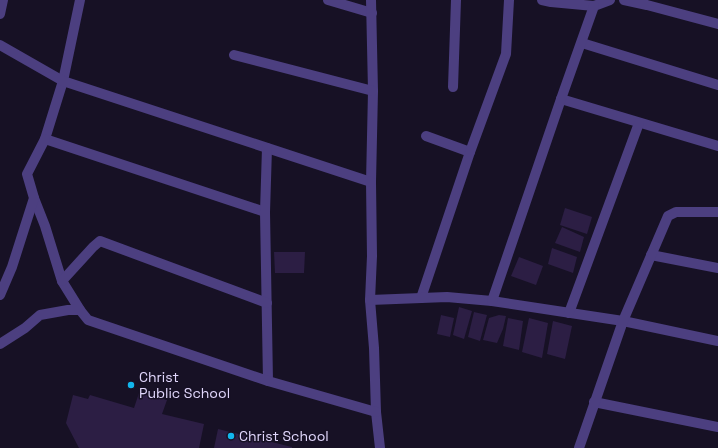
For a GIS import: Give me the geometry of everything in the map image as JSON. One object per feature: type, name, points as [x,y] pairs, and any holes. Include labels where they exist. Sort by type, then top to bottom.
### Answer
[{"type":"street","points":[[0,14],[3,0]]},
{"type":"street","points":[[80,0],[63,81],[45,139],[27,174],[62,281],[80,310],[88,320],[268,381],[376,412]]},
{"type":"street","points":[[328,0],[372,13]]},
{"type":"street","points":[[372,0],[372,256],[370,300],[374,348],[376,412],[380,448]]},
{"type":"street","points":[[453,87],[456,0]]},
{"type":"street","points":[[420,298],[470,152],[506,54],[509,0]]},
{"type":"street","points":[[542,0],[594,6],[610,0]]},
{"type":"street","points":[[624,0],[718,24]]},
{"type":"street","points":[[492,301],[594,6]]},
{"type":"street","points":[[582,43],[718,85]]},
{"type":"street","points":[[0,45],[63,81],[371,182]]},
{"type":"street","points":[[234,55],[373,91]]},
{"type":"street","points":[[561,99],[718,146]]},
{"type":"street","points":[[569,314],[639,123]]},
{"type":"street","points":[[426,136],[470,152]]},
{"type":"street","points":[[45,139],[265,212]]},
{"type":"street","points":[[267,148],[265,212],[268,381]]},
{"type":"street","points":[[0,295],[12,267],[34,198]]},
{"type":"street","points":[[579,448],[623,321],[668,216],[676,212],[718,212]]},
{"type":"street","points":[[62,281],[100,241],[267,303]]},
{"type":"street","points":[[651,255],[718,268]]},
{"type":"street","points":[[370,300],[447,297],[492,301],[569,314],[623,321],[718,341]]},
{"type":"street","points":[[0,344],[25,328],[40,315],[68,310],[80,310]]},
{"type":"street","points":[[594,402],[718,427]]},
{"type":"building","points":[[565,208],[592,217],[587,234],[560,225]]},
{"type":"building","points":[[562,227],[584,237],[580,252],[555,243]]},
{"type":"building","points":[[552,248],[577,257],[573,273],[548,264]]},
{"type":"building","points":[[274,252],[305,252],[304,273],[275,273]]},
{"type":"building","points":[[519,257],[543,266],[536,285],[511,276]]},
{"type":"building","points":[[459,307],[472,311],[464,339],[453,335]]},
{"type":"building","points":[[474,312],[487,315],[480,341],[468,337]]},
{"type":"building","points":[[441,315],[454,318],[450,337],[437,334]]},
{"type":"building","points":[[499,315],[506,316],[503,329],[497,343],[483,340],[489,318]]},
{"type":"building","points":[[508,318],[523,321],[519,350],[503,346]]},
{"type":"building","points":[[529,318],[548,323],[542,358],[522,352]]},
{"type":"building","points":[[553,321],[572,326],[565,359],[547,354]]},
{"type":"building","points":[[139,393],[167,400],[162,414],[204,424],[199,448],[79,448],[66,423],[73,395],[88,399],[90,395],[134,408]]},
{"type":"building","name":"Christ School","points":[[218,429],[292,447],[292,448],[214,448]]},
{"type":"place","name":"Christ Public School","points":[[131,385]]},
{"type":"place","name":"Christ School","points":[[231,436]]}]
